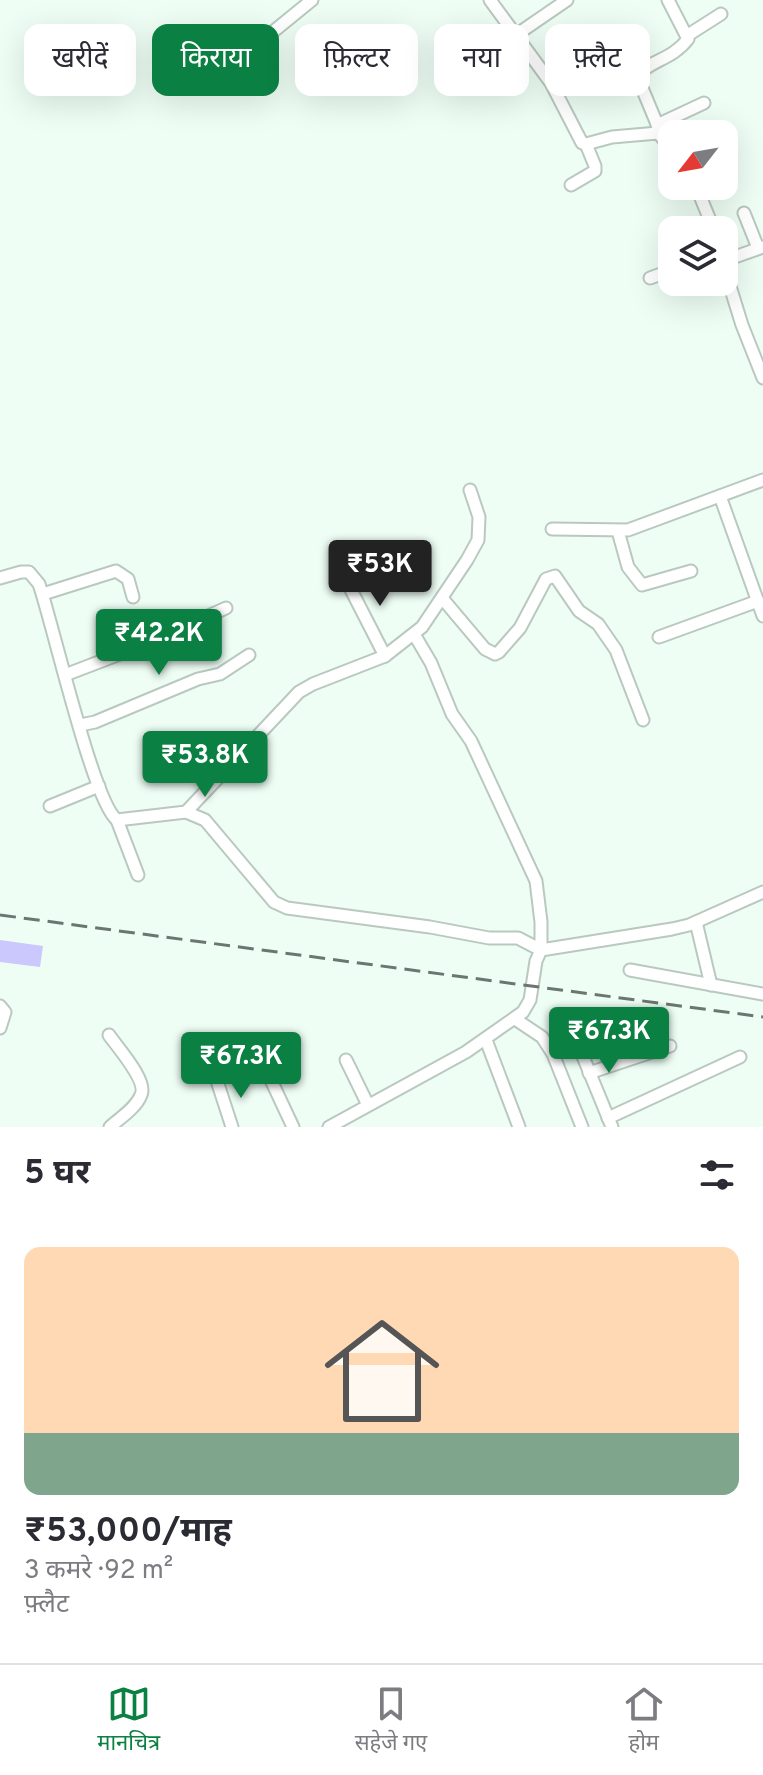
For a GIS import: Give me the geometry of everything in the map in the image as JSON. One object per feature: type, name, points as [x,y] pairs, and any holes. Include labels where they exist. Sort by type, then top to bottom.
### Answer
[{"type":"street","points":[[279,27],[312,0]]},
{"type":"street","points":[[490,0],[508,24]]},
{"type":"street","points":[[529,26],[567,0]]},
{"type":"street","points":[[658,125],[637,76],[641,70],[676,53],[687,42],[688,35],[668,0]]},
{"type":"street","points":[[688,35],[721,14]]},
{"type":"street","points":[[529,53],[557,93],[595,166],[595,171],[571,185]]},
{"type":"street","points":[[676,120],[704,103]]},
{"type":"street","points":[[586,144],[658,131]]},
{"type":"street","points":[[738,257],[761,248],[744,213]]},
{"type":"street","points":[[650,278],[658,275]]},
{"type":"street","points":[[734,296],[763,378]]},
{"type":"street","points":[[552,529],[618,531],[763,480]]},
{"type":"street","points":[[186,812],[299,692],[321,680],[385,656],[414,634],[442,598],[478,540],[479,517],[470,490]]},
{"type":"street","points":[[720,496],[763,616]]},
{"type":"street","points":[[618,531],[628,567],[642,585],[691,571]]},
{"type":"street","points":[[43,594],[116,571],[128,579],[133,597]]},
{"type":"street","points":[[0,578],[29,572],[39,584],[106,807],[117,820],[138,875]]},
{"type":"street","points":[[442,598],[485,649],[495,654],[520,628],[546,579],[551,575],[559,578],[579,611],[598,624],[616,650],[643,720]]},
{"type":"street","points":[[344,576],[385,656]]},
{"type":"street","points":[[659,637],[758,601]]},
{"type":"street","points":[[65,675],[151,642],[226,608]]},
{"type":"street","points":[[329,1127],[486,1040],[515,1019],[528,1007],[536,961],[541,950],[536,881],[471,741],[452,714],[431,663],[414,634]]},
{"type":"street","points":[[80,725],[95,722],[198,679],[220,674],[249,655]]},
{"type":"street","points":[[50,806],[99,786]]},
{"type":"street","points":[[117,820],[186,812],[196,814],[205,820],[279,906],[489,938],[518,938],[541,950],[662,931],[696,922],[763,892]]},
{"type":"street","points":[[696,922],[711,985]]},
{"type":"street","points":[[630,970],[763,994]]},
{"type":"street","points":[[0,1028],[2,1009]]},
{"type":"street","points":[[515,1019],[542,1037],[553,1054],[582,1127]]},
{"type":"street","points":[[109,1035],[141,1081],[143,1090],[138,1101],[110,1127]]},
{"type":"street","points":[[575,1037],[610,1123],[740,1057]]},
{"type":"street","points":[[486,1040],[519,1127]]},
{"type":"street","points":[[589,1073],[670,1046]]},
{"type":"street","points":[[346,1060],[368,1105]]},
{"type":"street","points":[[263,1063],[293,1127]]},
{"type":"street","points":[[218,1084],[232,1127]]},
{"type":"building","points":[[0,940],[43,946],[40,967],[0,962]]},
{"type":"railway","points":[[0,915],[763,1017]]}]
